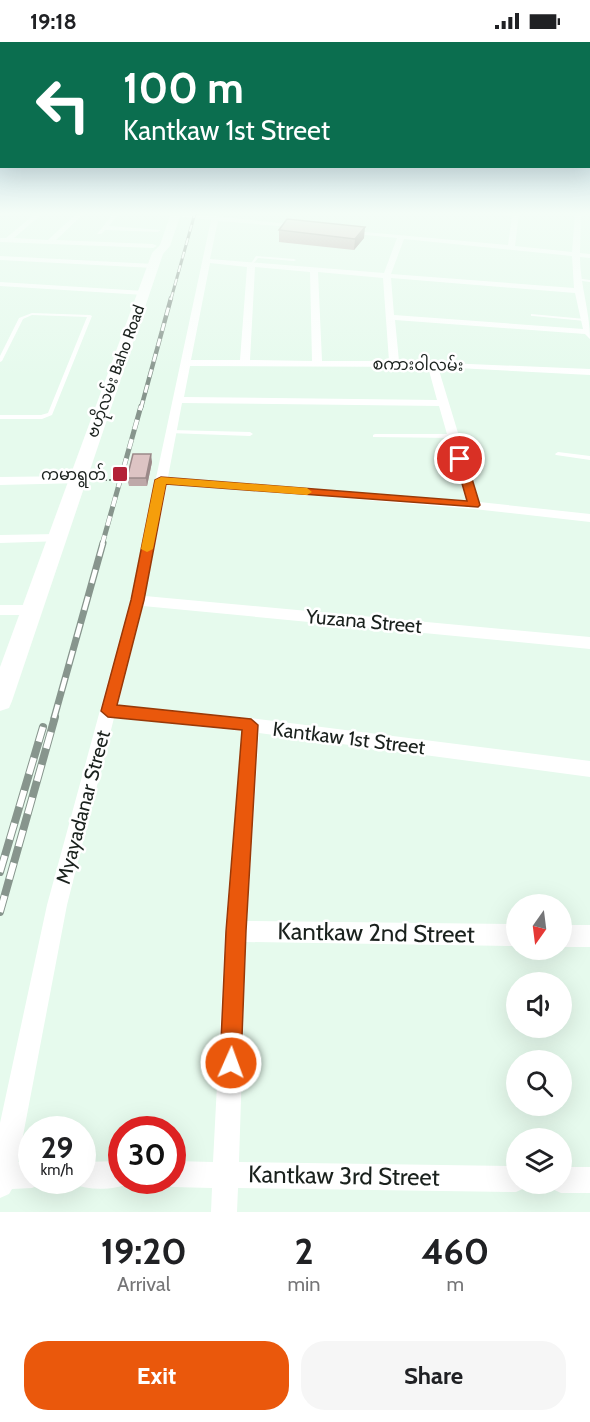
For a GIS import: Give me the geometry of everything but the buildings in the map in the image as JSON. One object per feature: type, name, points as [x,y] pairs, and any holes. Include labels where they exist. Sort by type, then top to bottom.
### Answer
[{"type":"main road","name":"ဗဟိုလမ်း Baho Road","points":[[0,701],[151,268]]},
{"type":"street","name":"Myayadanar Street","points":[[1,1180],[57,905],[137,600],[206,268]]},
{"type":"street","points":[[245,364],[251,268]]},
{"type":"street","points":[[296,268],[576,291]]},
{"type":"street","points":[[390,268],[387,275],[394,364]]},
{"type":"street","points":[[391,317],[589,333],[585,320],[586,309],[576,291],[575,268]]},
{"type":"street","points":[[314,269],[317,364]]},
{"type":"street","points":[[0,284],[144,292]]},
{"type":"street","name":"စကား၀ါလမ်း","points":[[185,363],[432,364],[590,372]]},
{"type":"street","points":[[432,364],[474,505]]},
{"type":"street","points":[[177,400],[444,404]]},
{"type":"street","points":[[0,481],[78,480]]},
{"type":"street","points":[[161,480],[474,505],[590,518]]},
{"type":"street","points":[[0,538],[58,538]]},
{"type":"street","name":"Yuzana Street","points":[[137,600],[590,643]]},
{"type":"street","points":[[0,610],[32,610]]},
{"type":"street","name":"Kantkaw 1st Street","points":[[108,711],[251,725],[590,769]]},
{"type":"street","points":[[224,1212],[236,931],[251,725]]},
{"type":"street","name":"Kantkaw 2nd Street","points":[[236,931],[506,935]]},
{"type":"street","points":[[572,936],[590,936]]},
{"type":"street","name":"Kantkaw 3rd Street","points":[[186,1174],[506,1179]]},
{"type":"street","points":[[1,1180],[18,1177]]},
{"type":"street","points":[[572,1180],[590,1180]]},
{"type":"lane","points":[[576,279],[590,281]]},
{"type":"lane","points":[[0,361],[21,318],[32,314],[90,316],[50,414],[42,417],[0,417]]},
{"type":"lane","points":[[533,315],[585,320]]},
{"type":"lane","points":[[171,432],[250,434]]},
{"type":"lane","points":[[375,435],[454,436]]},
{"type":"lane","points":[[558,454],[590,458]]},
{"type":"path","points":[[78,480],[161,480]]},
{"type":"railway","points":[[171,299],[180,268]]},
{"type":"railway","points":[[141,408],[171,298]]},
{"type":"railway","points":[[102,545],[141,406]]},
{"type":"railway","points":[[54,718],[103,543]]},
{"type":"railway","points":[[0,912],[55,717]]},
{"type":"railway","points":[[0,872],[43,727]]},
{"type":"slow traffic","points":[[147,549],[161,480],[307,492]]},
{"type":"place","name":"ကမာရွတ်","points":[[120,474]]},
{"type":"route","points":[[231,1063],[236,931],[251,725],[108,711],[137,600],[161,480],[474,505],[460,459]]}]
